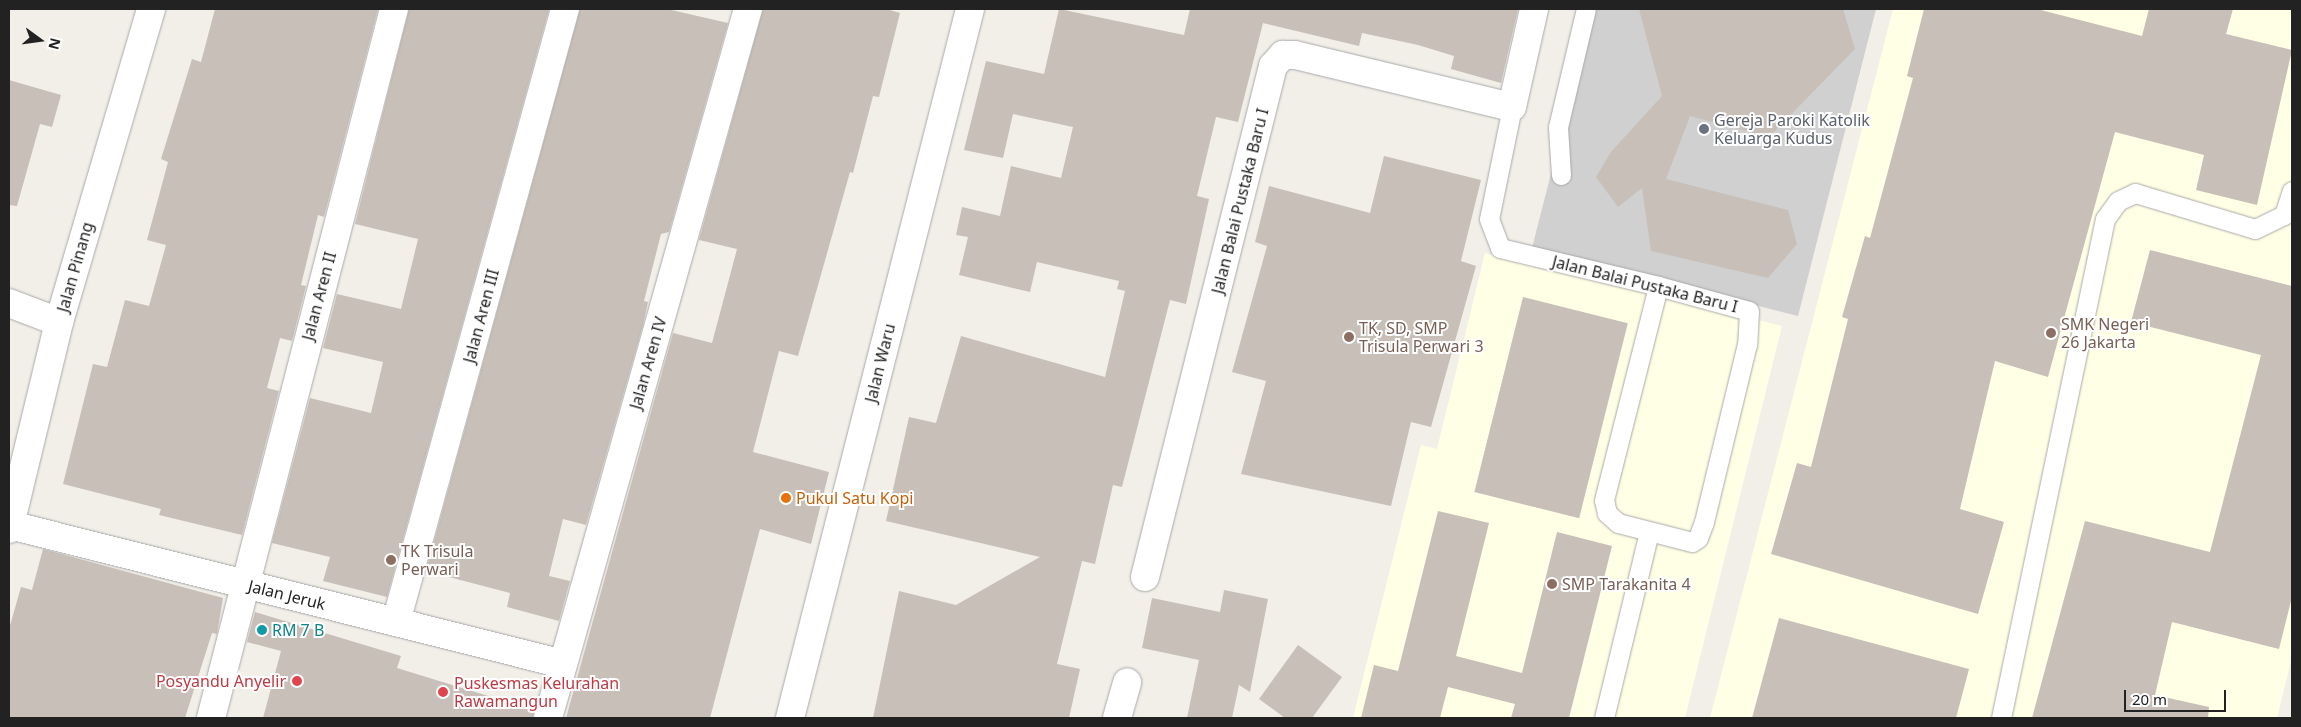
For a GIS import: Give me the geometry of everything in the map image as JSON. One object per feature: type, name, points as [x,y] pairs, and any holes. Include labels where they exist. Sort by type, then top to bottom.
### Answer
[{"type":"street","name":"Jalan Pinang","points":[[9,527],[59,322],[151,9]]},
{"type":"street","name":"Jalan Aren II","points":[[211,718],[244,584],[394,9]]},
{"type":"street","name":"Jalan Aren III","points":[[396,622],[565,9]]},
{"type":"street","name":"Jalan Aren IV","points":[[548,718],[748,9]]},
{"type":"street","name":"Jalan Waru","points":[[790,718],[970,9]]},
{"type":"street","name":"Jalan Balai Pustaka Baru I","points":[[1146,577],[1274,66],[1283,55],[1294,55],[1512,107],[1534,9]]},
{"type":"street","points":[[9,303],[59,322]]},
{"type":"street","name":"Jalan Jeruk","points":[[9,527],[563,664]]},
{"type":"street","points":[[1117,718],[1126,682]]},
{"type":"lane","points":[[1562,175],[1558,127],[1586,9]]},
{"type":"lane","name":"Jalan Balai Pustaka Baru I","points":[[1512,107],[1489,219],[1500,248],[1746,309],[1751,316],[1704,522],[1698,538],[1685,542],[1649,532]]},
{"type":"lane","points":[[2001,718],[2105,219],[2118,201],[2135,194],[2255,229],[2284,215],[2292,191]]},
{"type":"lane","points":[[1604,718],[1649,532],[1618,523],[1607,513],[1604,500],[1658,286]]},
{"type":"shaded area","name":"Gereja Paroki Katolik Keluarga Kudus","points":[[1593,9],[1876,9],[1798,316],[1532,248]]},
{"type":"shaded area","name":"SMK Negeri 26 Jakarta","points":[[1893,9],[2292,9],[2292,657],[2277,718],[1710,718]]},
{"type":"shaded area","name":"SMP Tarakanita 4","points":[[1485,253],[1782,326],[1685,718],[1353,718],[1421,445],[1437,449]]},
{"type":"building","points":[[215,9],[378,9],[324,217],[318,215],[301,285],[306,286],[292,341],[280,338],[267,388],[279,391],[242,535],[159,515],[161,509],[63,484],[93,364],[107,367],[125,300],[149,306],[166,245],[147,240],[168,162],[161,159],[192,59],[201,62]]},
{"type":"building","points":[[409,9],[549,9],[387,597],[323,581],[330,557],[272,543],[310,398],[371,413],[383,362],[323,348],[337,294],[401,309],[418,239],[355,224]]},
{"type":"building","points":[[580,9],[667,9],[728,23],[669,232],[661,234],[644,301],[648,302],[643,325],[586,525],[563,519],[549,576],[570,581],[559,621],[507,607],[510,593],[426,571]]},
{"type":"building","points":[[763,9],[886,9],[900,13],[879,97],[873,96],[853,173],[850,172],[798,356],[779,351],[753,452],[829,472],[811,544],[760,529],[710,718],[566,718],[673,333],[712,343],[737,249],[699,240]]},
{"type":"building","points":[[1059,9],[1184,35],[1190,9],[1518,9],[1501,83],[1451,69],[1454,56],[1418,45],[1362,33],[1359,46],[1263,23],[1238,122],[1216,117],[1197,196],[1209,199],[1186,304],[1170,300],[1122,487],[1113,485],[1095,564],[1082,561],[1057,664],[1080,669],[1069,718],[873,718],[899,591],[956,605],[1040,557],[886,521],[909,417],[936,423],[961,336],[1105,377],[1125,291],[1117,289],[1119,281],[1037,262],[1030,292],[959,275],[968,237],[956,235],[962,207],[1000,216],[1011,166],[1061,178],[1073,127],[1013,114],[1003,158],[964,150],[986,61],[1044,74]]},
{"type":"building","points":[[1639,9],[1843,9],[1855,49],[1769,137],[1690,116],[1666,179],[1788,210],[1797,244],[1768,278],[1651,251],[1642,188],[1618,207],[1596,177],[1611,152],[1662,96]]},
{"type":"building","points":[[1924,9],[2037,9],[2142,36],[2149,9],[2233,9],[2226,34],[2292,50],[2257,205],[2196,190],[2204,155],[2115,132],[2048,377],[1995,361],[1960,509],[2004,522],[1978,614],[1771,554],[1797,463],[1811,467],[1848,319],[1842,317],[1865,236],[1870,238],[1913,78],[1907,76]]},
{"type":"building","points":[[9,80],[61,95],[52,127],[40,124],[17,206],[9,205]]},
{"type":"building","points":[[1384,156],[1481,180],[1461,261],[1476,266],[1431,427],[1411,422],[1391,506],[1241,474],[1266,381],[1232,372],[1267,246],[1255,242],[1269,186],[1370,213]]},
{"type":"building","points":[[2150,250],[2292,286],[2292,597],[2279,649],[2172,622],[2155,695],[2209,707],[2208,718],[2032,718],[2085,521],[2210,552],[2261,355],[2131,322]]},
{"type":"building","points":[[1523,297],[1628,323],[1579,518],[1474,492]]},
{"type":"building","points":[[1438,511],[1489,523],[1456,656],[1522,673],[1557,532],[1612,546],[1569,718],[1511,718],[1515,704],[1448,687],[1440,718],[1361,718],[1374,665],[1398,671]]},
{"type":"building","points":[[43,549],[223,598],[217,634],[212,633],[185,718],[9,718],[9,629],[21,587],[32,590]]},
{"type":"building","points":[[1224,590],[1268,599],[1250,692],[1239,685],[1232,718],[1187,718],[1199,660],[1142,648],[1152,598],[1220,612]]},
{"type":"building","points":[[255,612],[401,656],[397,668],[534,710],[533,718],[263,718],[281,651],[247,642]]},
{"type":"building","points":[[1779,618],[1969,669],[1956,718],[1752,718]]},
{"type":"building","points":[[1298,645],[1342,677],[1312,718],[1285,718],[1259,699]]},
{"type":"place","name":"Gereja Paroki Katolik Keluarga Kudus","points":[[1704,129]]},
{"type":"place","name":"SMK Negeri 26 Jakarta","points":[[2051,333]]},
{"type":"place","name":"TK, SD, SMP Trisula Perwari 3","points":[[1349,337]]},
{"type":"place","name":"Pukul Satu Kopi","points":[[786,498]]},
{"type":"place","name":"TK Trisula Perwari","points":[[391,560]]},
{"type":"place","name":"SMP Tarakanita 4","points":[[1552,584]]},
{"type":"place","name":"RM 7 B","points":[[262,630]]},
{"type":"place","name":"Posyandu Anyelir","points":[[297,681]]},
{"type":"place","name":"Puskesmas Kelurahan Rawamangun","points":[[443,692]]}]
